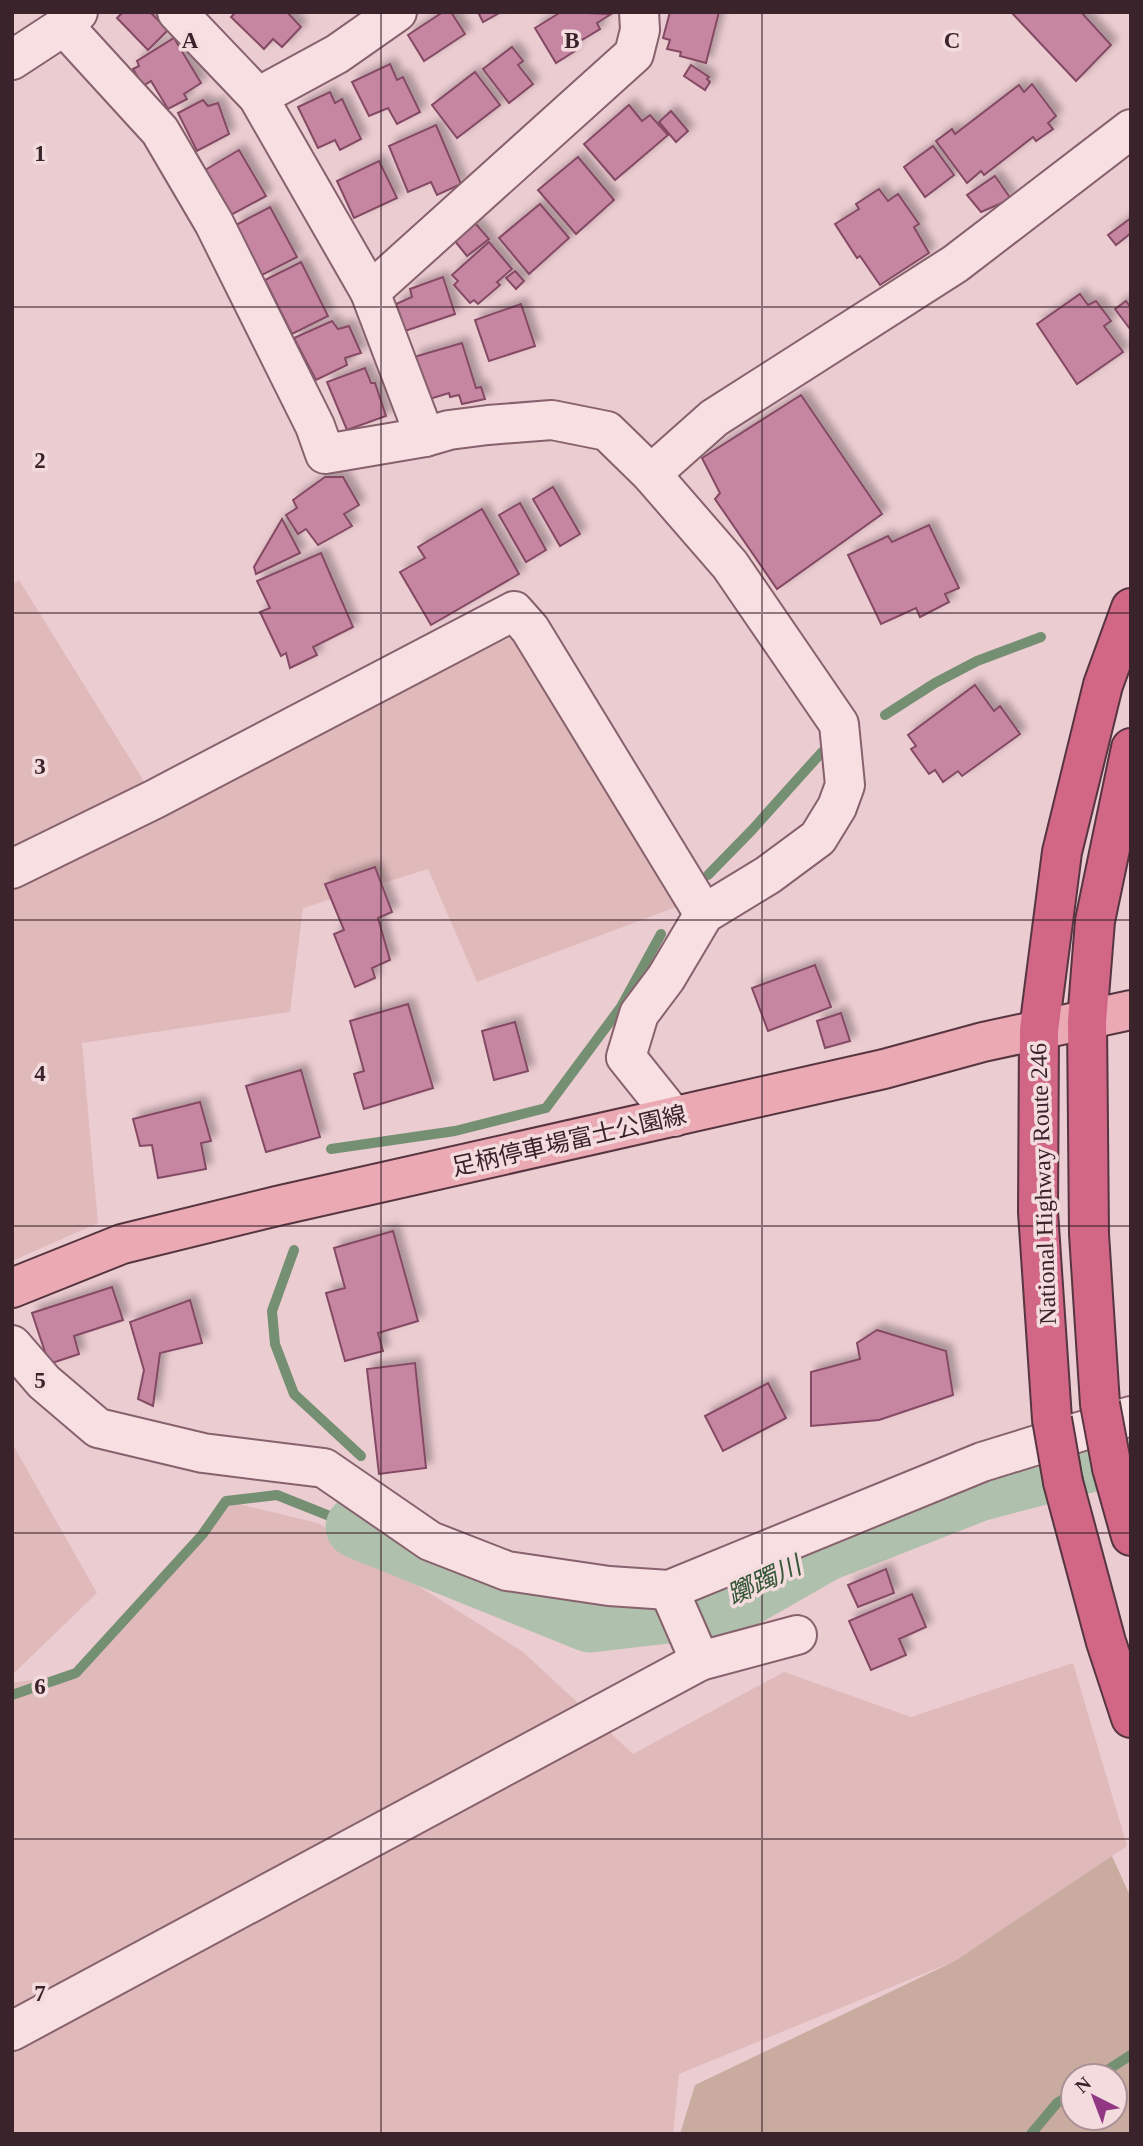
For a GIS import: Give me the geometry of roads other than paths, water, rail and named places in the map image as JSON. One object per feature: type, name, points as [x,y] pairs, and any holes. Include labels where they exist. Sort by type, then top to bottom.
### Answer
[{"type":"highway","name":"National Highway Route 246","points":[[1131,608],[1102,685],[1062,852],[1039,1030],[1038,1212],[1052,1419],[1063,1482],[1106,1642],[1131,1718]]},
{"type":"highway","name":"National Highway Route 246","points":[[1131,748],[1095,921],[1087,1021],[1089,1234],[1116,1410],[1112,1468],[1131,1536]]},
{"type":"main road","name":"足柄停車場富士公園線","points":[[12,1288],[122,1244],[277,1206],[884,1069],[983,1042],[1131,1010]]},
{"type":"street","points":[[177,12],[258,97],[370,292],[425,437]]},
{"type":"street","points":[[258,97],[337,54],[397,12]]},
{"type":"street","points":[[370,292],[634,54],[640,30],[639,12]]},
{"type":"street","points":[[12,60],[71,19],[160,131],[214,223],[315,426],[325,454],[425,437],[449,430],[552,420],[607,431],[651,474],[730,565],[839,724],[845,785],[837,807],[818,838],[768,875],[704,914],[666,978],[639,1014],[626,1057],[674,1117]]},
{"type":"street","points":[[651,474],[715,418],[955,264],[1131,129]]},
{"type":"street","points":[[12,869],[155,799],[514,611],[530,629],[704,914]]},
{"type":"street","points":[[12,1345],[44,1382],[98,1428],[203,1454],[324,1468],[430,1541],[507,1571],[609,1586],[669,1590],[1116,1410]]},
{"type":"street","points":[[669,1590],[700,1661]]},
{"type":"street","points":[[12,2031],[700,1661],[797,1635]]},
{"type":"waterway","points":[[885,715],[935,683],[977,661],[1041,637]]},
{"type":"waterway","points":[[708,875],[822,752]]},
{"type":"waterway","points":[[331,1149],[455,1131],[546,1108],[621,1007],[661,934]]},
{"type":"waterway","points":[[294,1250],[272,1311],[275,1344],[294,1394],[361,1456]]},
{"type":"waterway","name":"躑躅川","points":[[357,1527],[590,1621],[693,1609],[748,1594],[825,1550],[978,1490],[1131,1450]]},
{"type":"waterway","points":[[12,1695],[76,1673],[202,1535],[226,1501],[277,1495],[357,1527]]},
{"type":"waterway","points":[[1120,2062],[1131,2055]]},
{"type":"waterway","points":[[1031,2134],[1059,2102]]}]
